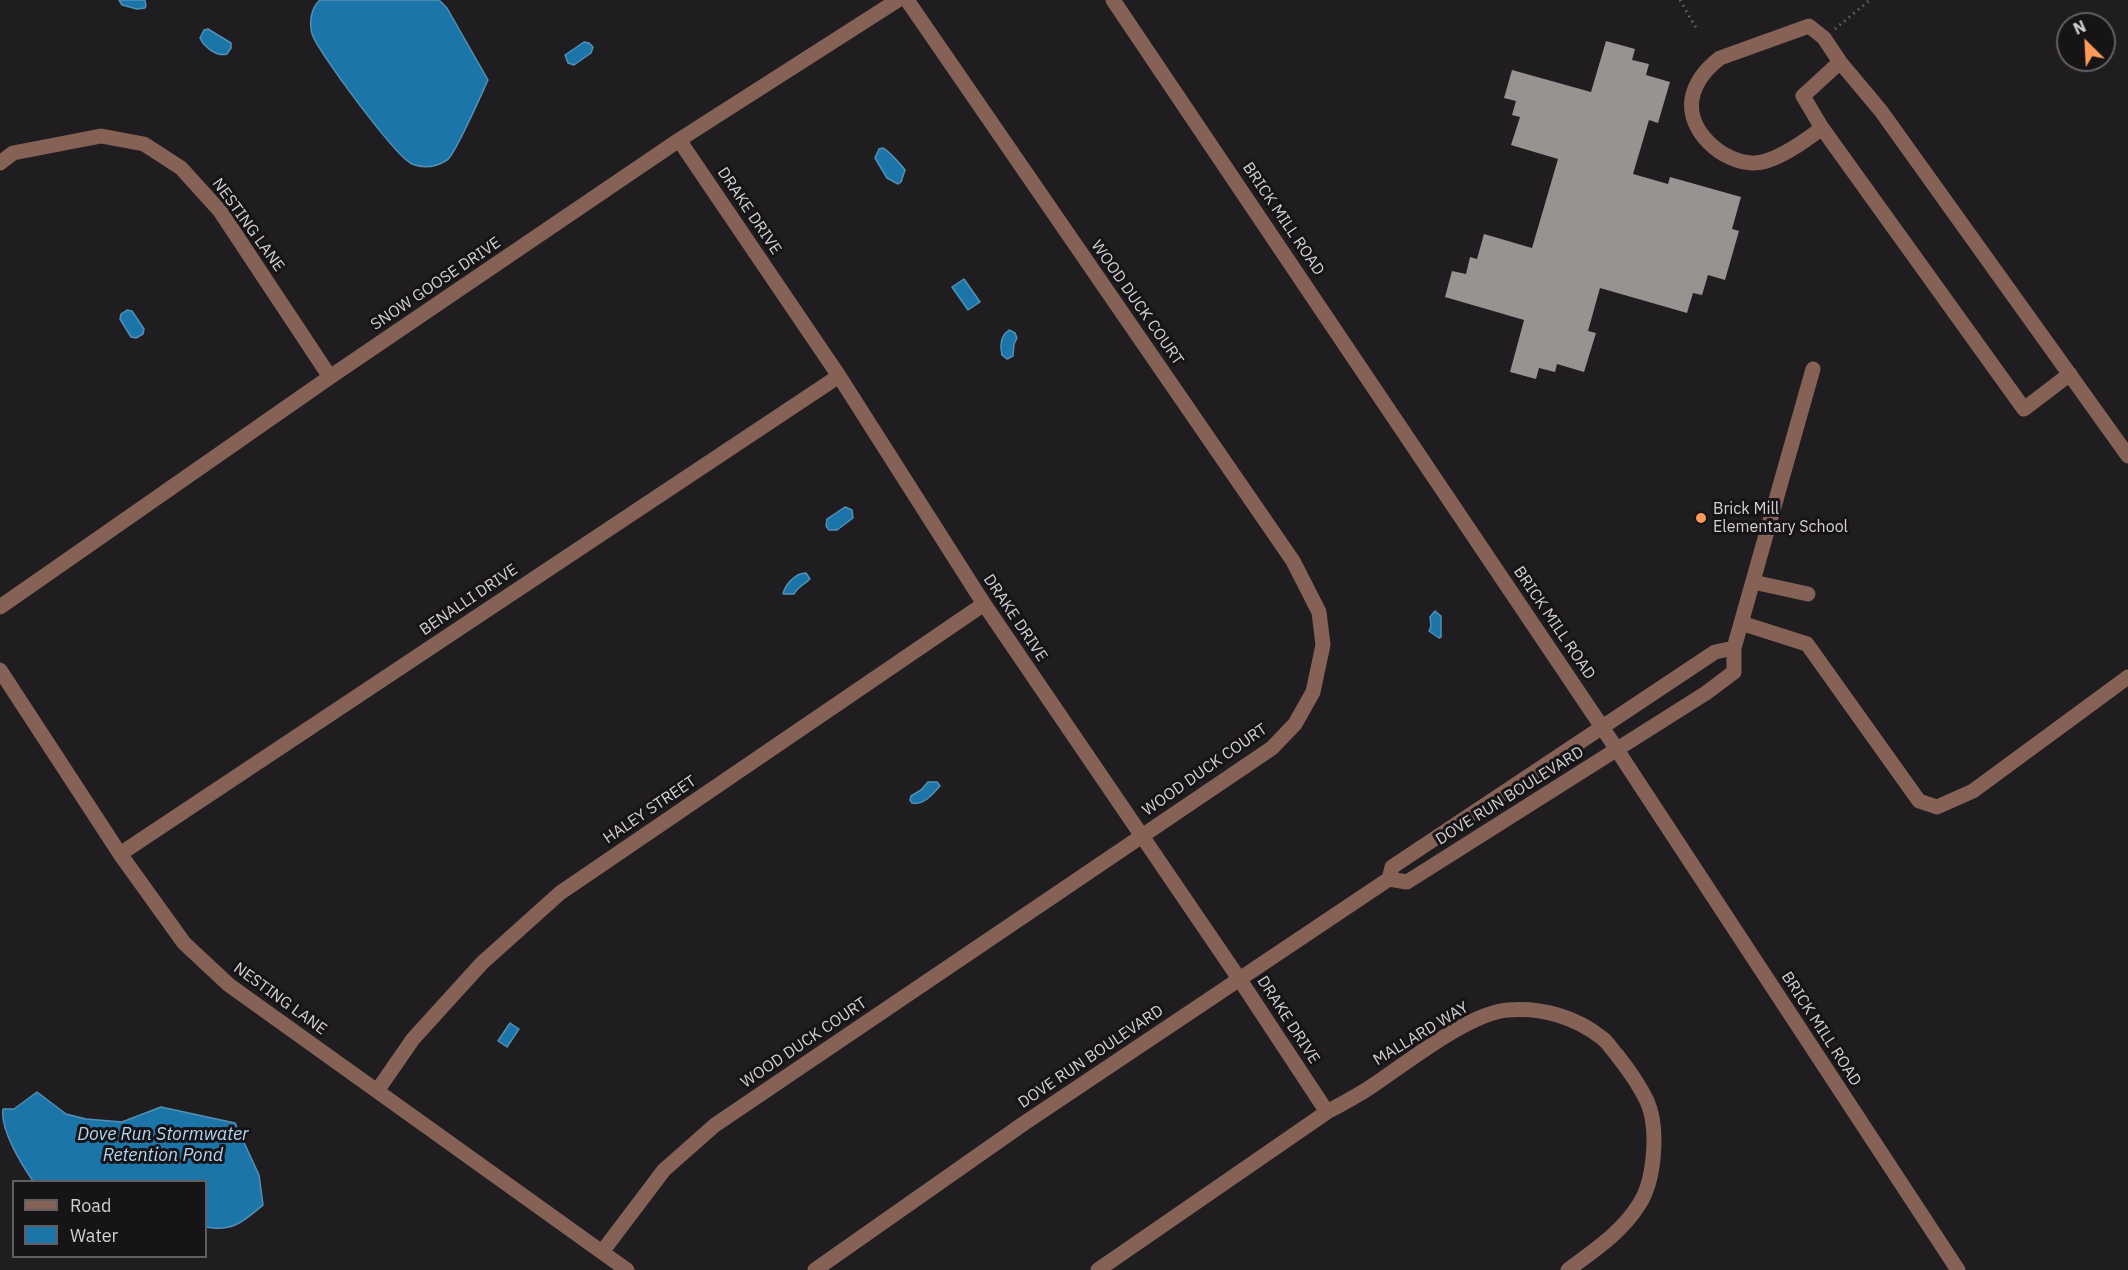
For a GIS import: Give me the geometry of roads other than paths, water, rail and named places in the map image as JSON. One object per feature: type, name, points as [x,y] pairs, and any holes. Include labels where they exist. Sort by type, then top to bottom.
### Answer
[{"type":"street","name":"SNOW GOOSE DRIVE","points":[[0,607],[330,377],[679,140],[898,0]]},
{"type":"street","name":"WOOD DUCK COURT","points":[[602,1252],[664,1170],[715,1125],[1272,748],[1295,724],[1313,692],[1323,645],[1319,612],[1293,561],[907,0]]},
{"type":"street","name":"BRICK MILL ROAD","points":[[1113,0],[1602,727],[1958,1270]]},
{"type":"street","points":[[1822,128],[1802,144],[1775,157],[1754,163],[1730,158],[1714,148],[1702,134],[1694,116],[1692,99],[1698,80],[1708,67],[1720,58],[1809,26],[1824,38],[1840,62],[1881,111],[2128,456]]},
{"type":"street","points":[[1840,62],[1803,96],[1822,128],[1897,229],[2024,409],[2070,374]]},
{"type":"street","name":"NESTING LANE","points":[[0,163],[13,153],[101,136],[144,144],[181,168],[220,211],[330,377]]},
{"type":"street","name":"DRAKE DRIVE","points":[[679,140],[839,376],[984,604],[1327,1112]]},
{"type":"street","points":[[1734,648],[1813,369]]},
{"type":"street","name":"BENALLI DRIVE","points":[[120,854],[839,376]]},
{"type":"street","points":[[1753,582],[1808,594]]},
{"type":"street","name":"HALEY STREET","points":[[377,1091],[413,1040],[482,963],[560,893],[984,604]]},
{"type":"street","points":[[1741,623],[1808,645],[1919,801],[1937,807],[1973,791],[2128,677]]},
{"type":"street","name":"DOVE RUN BOULEVARD","points":[[815,1270],[1013,1131],[1389,879],[1392,867],[1715,652],[1734,648],[1734,672],[1706,693],[1407,882],[1389,879]]},
{"type":"street","name":"NESTING LANE","points":[[0,670],[120,854],[184,943],[229,985],[627,1270]]},
{"type":"street","name":"MALLARD WAY","points":[[1098,1270],[1327,1112],[1365,1090],[1435,1043],[1472,1022],[1506,1010],[1537,1010],[1571,1019],[1603,1038],[1629,1069],[1648,1102],[1654,1142],[1652,1176],[1639,1206],[1615,1234],[1568,1270]]},
{"type":"water","points":[[119,0],[145,0],[146,6],[137,9],[122,5]]},
{"type":"water","points":[[320,0],[439,0],[447,8],[488,80],[462,136],[447,160],[430,167],[412,164],[375,125],[328,61],[312,34],[312,16]]},
{"type":"water","points":[[208,29],[231,43],[227,54],[215,53],[202,41],[200,38],[204,30]]},
{"type":"water","points":[[584,42],[593,47],[591,53],[574,65],[568,63],[565,55]]},
{"type":"water","points":[[883,148],[905,170],[898,184],[887,178],[875,158],[879,149]]},
{"type":"water","points":[[964,279],[980,302],[968,310],[952,287]]},
{"type":"water","points":[[127,310],[132,311],[144,329],[143,334],[136,338],[131,337],[120,319],[121,314]]},
{"type":"water","points":[[1009,330],[1015,333],[1017,338],[1013,356],[1007,359],[1002,355],[1001,345],[1002,338]]},
{"type":"water","points":[[845,507],[852,510],[853,518],[837,530],[829,530],[826,526],[827,519]]},
{"type":"water","points":[[806,573],[810,579],[794,594],[783,594],[791,580]]},
{"type":"water","points":[[1435,611],[1441,616],[1441,637],[1439,638],[1429,631],[1430,617]]},
{"type":"water","points":[[928,782],[937,782],[940,786],[924,801],[912,803],[911,796]]},
{"type":"water","points":[[510,1023],[519,1029],[507,1047],[498,1041]]},
{"type":"water","name":"Dove Run Stormwater Retention Pond","points":[[37,1092],[66,1114],[86,1119],[122,1122],[161,1107],[235,1123],[259,1175],[263,1205],[237,1224],[215,1228],[207,1227],[207,1180],[32,1180],[18,1157],[5,1127],[3,1109],[14,1109]]},
{"type":"place","name":"Brick Mill Elementary School","points":[[1701,518]]}]
